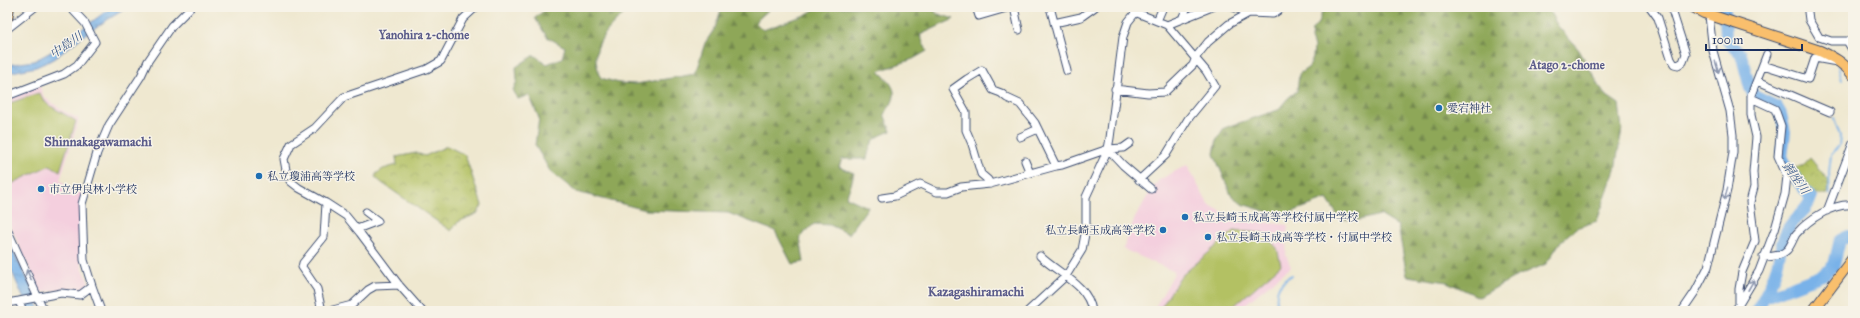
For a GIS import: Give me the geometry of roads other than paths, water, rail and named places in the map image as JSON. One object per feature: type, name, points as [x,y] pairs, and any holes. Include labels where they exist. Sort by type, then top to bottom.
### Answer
[{"type":"highway","points":[[7,19],[9,7]]},
{"type":"highway","points":[[1693,7],[1708,11],[1725,20],[1820,51],[1840,62],[1853,75]]},
{"type":"highway","points":[[1813,311],[1853,258]]},
{"type":"street","points":[[7,30],[35,7]]},
{"type":"street","points":[[7,96],[64,74],[72,69],[95,42],[85,24],[70,7]]},
{"type":"street","points":[[101,311],[84,260],[82,204],[97,153],[109,125],[141,76],[148,61],[172,26],[192,7]]},
{"type":"street","points":[[422,311],[399,285],[346,216],[290,181],[284,159],[291,144],[315,128],[344,97],[427,69],[441,61],[463,19],[476,7]]},
{"type":"street","points":[[976,7],[979,16],[1010,7]]},
{"type":"street","points":[[1014,7],[1020,30]]},
{"type":"street","points":[[1050,7],[1067,71]]},
{"type":"street","points":[[1054,23],[1081,17],[1095,7]]},
{"type":"street","points":[[1028,311],[1066,276],[1082,250],[1085,234],[1086,197],[1108,149],[1123,37],[1128,22],[1140,7]]},
{"type":"street","points":[[1157,21],[1163,7]]},
{"type":"street","points":[[1182,19],[1187,7]]},
{"type":"street","points":[[1167,25],[1212,7]]},
{"type":"street","points":[[1233,7],[1273,14],[1283,7]]},
{"type":"street","points":[[1650,7],[1658,18],[1671,60],[1674,64],[1678,65],[1683,62],[1686,54],[1671,7]]},
{"type":"street","points":[[1115,89],[1148,94],[1165,92],[1184,74],[1213,32],[1250,10]]},
{"type":"street","points":[[1682,311],[1695,292],[1708,267],[1727,190],[1733,158],[1731,118],[1713,51],[1708,11]]},
{"type":"street","points":[[1135,12],[1167,25],[1213,80],[1215,86],[1182,128],[1166,155],[1140,180]]},
{"type":"street","points":[[1808,12],[1809,20],[1819,37],[1831,41],[1847,41],[1853,51]]},
{"type":"street","points":[[1737,308],[1742,272],[1755,241],[1750,202],[1754,187],[1753,172],[1756,137],[1751,116],[1752,94],[1758,81],[1766,54]]},
{"type":"street","points":[[1763,65],[1808,79],[1815,58],[1840,62]]},
{"type":"street","points":[[990,184],[981,174],[966,130],[966,112],[953,89],[982,70],[990,88],[1020,104],[1038,129],[1056,166]]},
{"type":"street","points":[[1758,81],[1830,112]]},
{"type":"street","points":[[1737,308],[1759,271],[1775,228],[1785,194],[1787,176],[1778,156],[1781,126],[1775,109],[1752,94]]},
{"type":"street","points":[[1020,137],[1038,129]]},
{"type":"street","points":[[1827,211],[1843,165],[1851,153],[1853,142]]},
{"type":"street","points":[[882,198],[895,196],[920,184],[937,192],[948,192],[961,187],[990,184],[1062,165],[1108,149],[1123,148],[1130,143]]},
{"type":"street","points":[[1108,149],[1151,189]]},
{"type":"street","points":[[1025,162],[1030,173]]},
{"type":"street","points":[[322,311],[317,289],[302,267],[303,263],[324,236],[326,203]]},
{"type":"street","points":[[1763,257],[1775,256],[1788,250],[1798,233],[1827,211],[1846,204],[1853,205]]},
{"type":"street","points":[[357,229],[378,221],[366,212]]},
{"type":"street","points":[[7,229],[40,298],[44,311]]},
{"type":"street","points":[[1040,256],[1078,285],[1088,300],[1092,311]]},
{"type":"street","points":[[329,311],[352,305],[368,290],[375,286],[399,285]]},
{"type":"street","points":[[7,303],[61,293],[80,294],[92,286]]},
{"type":"street","points":[[19,301],[23,311]]},
{"type":"water","name":"中島川","points":[[112,7],[128,7],[88,32],[54,59],[36,67],[7,73],[7,65],[34,61],[49,53]]},
{"type":"water","points":[[7,239],[33,291],[40,311],[29,311],[7,260]]},
{"type":"waterway","name":"銅座川","points":[[1724,7],[1726,39],[1741,54],[1750,88],[1754,96],[1777,107],[1781,114],[1785,132],[1782,157],[1784,163],[1811,198],[1807,207],[1793,222],[1785,234],[1773,278],[1756,311]]},
{"type":"waterway","points":[[1838,66],[1842,80]]},
{"type":"waterway","points":[[1830,195],[1829,172],[1831,155],[1839,146],[1840,136],[1834,118]]},
{"type":"waterway","points":[[1765,297],[1823,275],[1834,265],[1840,240],[1848,236],[1853,236]]},
{"type":"waterway","points":[[1277,311],[1278,290],[1282,282],[1292,275]]},
{"type":"place","name":"愛宕神社","points":[[1439,108]]},
{"type":"place","name":"私立瓊浦高等学校","points":[[259,176]]},
{"type":"place","name":"市立伊良林小学校","points":[[41,189]]},
{"type":"place","name":"私立長崎玉成高等学校付属中学校","points":[[1185,217]]},
{"type":"place","name":"私立長崎玉成高等学校","points":[[1163,230]]},
{"type":"place","name":"私立長崎玉成高等学校・付属中学校","points":[[1208,237]]},
{"type":"district","name":"Yanohira 2-chome","points":[[424,35]]},
{"type":"district","name":"Atago 2-chome","points":[[1567,65]]},
{"type":"district","name":"Shinnakagawamachi","points":[[98,142]]},
{"type":"district","name":"Kazagashiramachi","points":[[976,292]]}]
